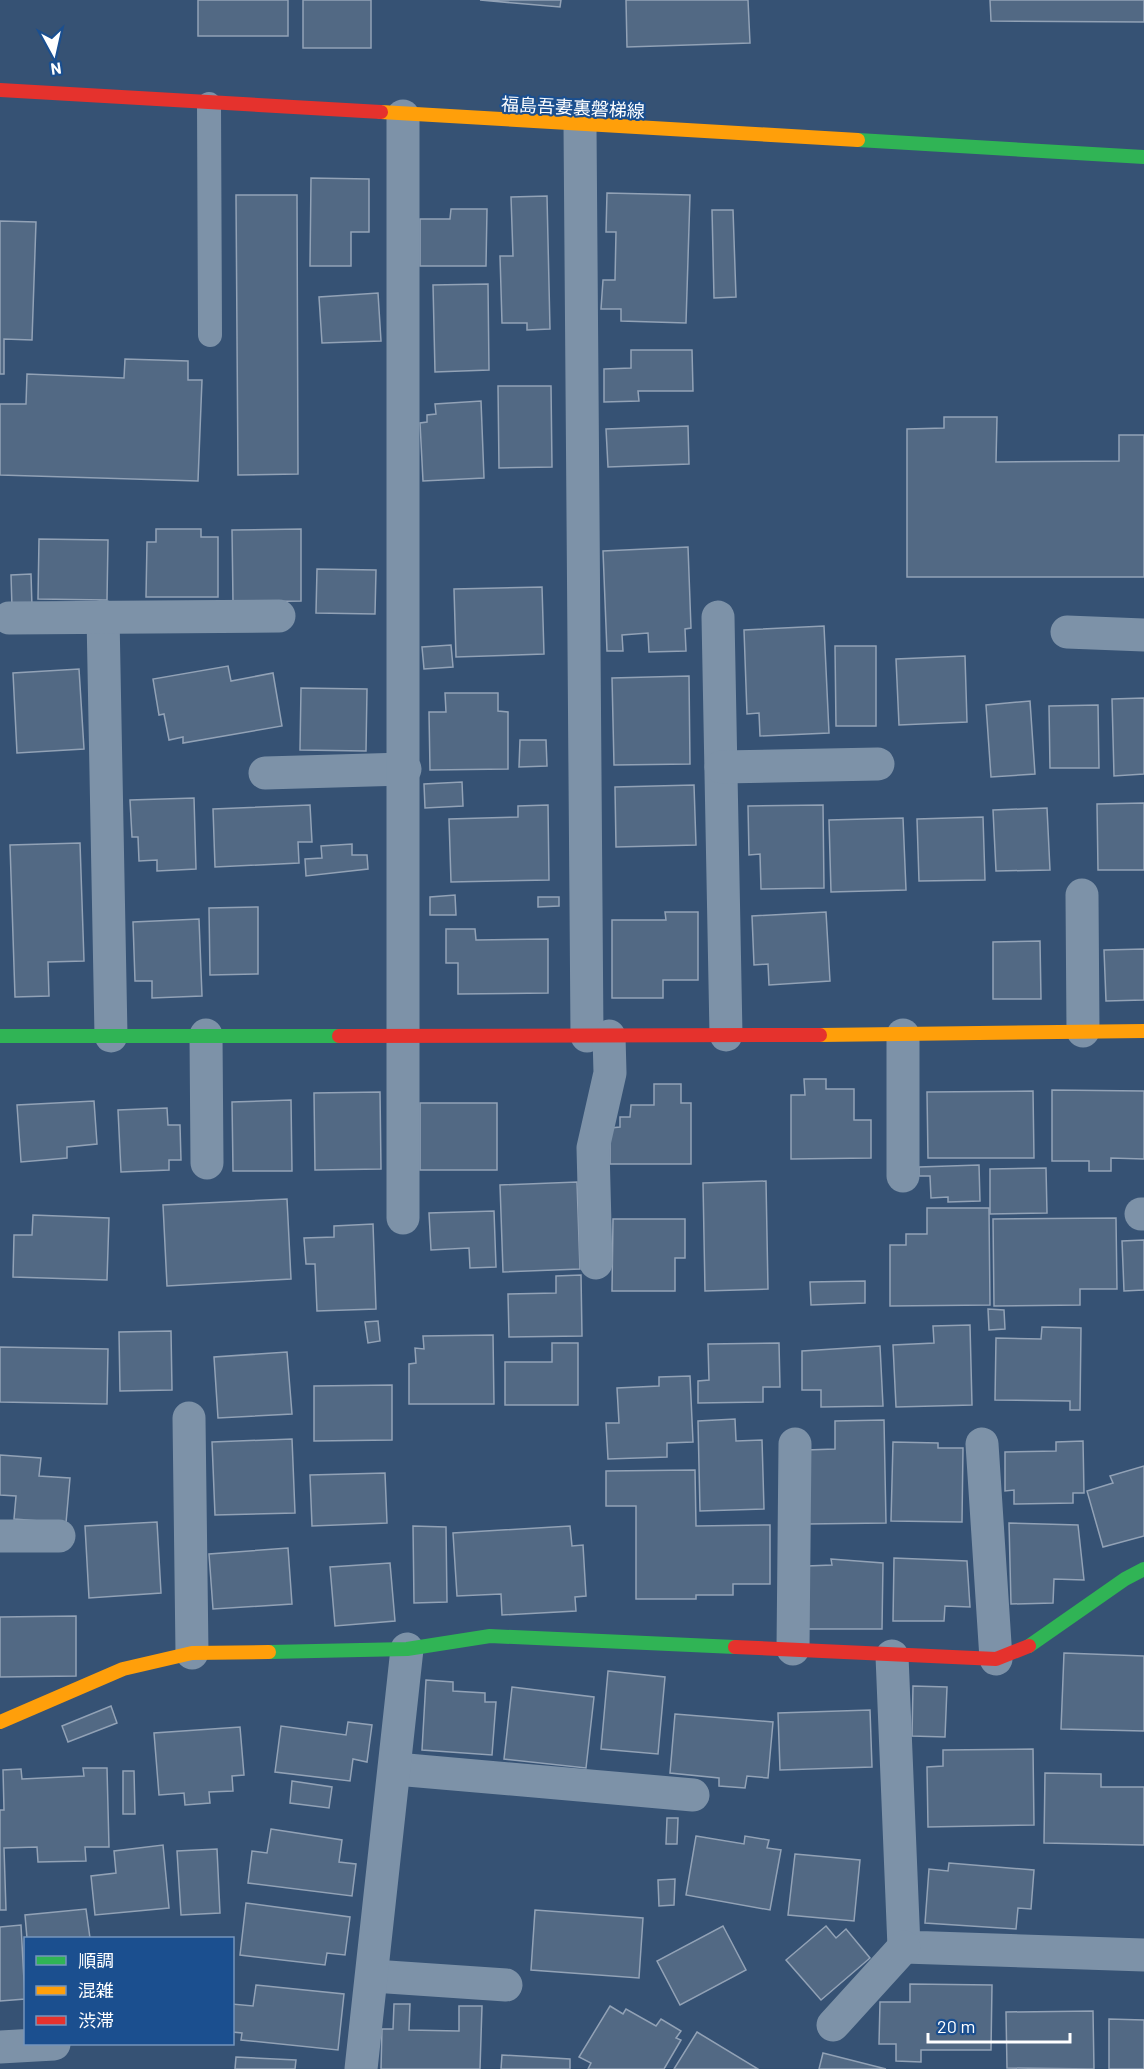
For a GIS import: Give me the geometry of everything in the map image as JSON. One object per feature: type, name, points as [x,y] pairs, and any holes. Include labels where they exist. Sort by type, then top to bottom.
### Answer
[{"type":"street","name":"福島吾妻裏磐梯線","points":[[0,90],[403,116],[1144,157]]},
{"type":"street","points":[[403,116],[405,769],[402,1035],[403,1218]]},
{"type":"street","points":[[580,125],[598,1036],[610,1073],[593,1149],[596,1263]]},
{"type":"street","points":[[103,616],[111,1036]]},
{"type":"street","points":[[9,618],[279,616]]},
{"type":"street","points":[[718,617],[726,1035]]},
{"type":"street","points":[[1067,632],[1144,635]]},
{"type":"street","points":[[721,767],[878,764]]},
{"type":"street","points":[[265,773],[405,769]]},
{"type":"street","points":[[1082,895],[1083,1031]]},
{"type":"street","points":[[0,1036],[903,1035],[1144,1031]]},
{"type":"street","points":[[206,1035],[207,1163]]},
{"type":"street","points":[[903,1035],[903,1176]]},
{"type":"street","points":[[189,1419],[192,1653]]},
{"type":"street","points":[[793,1649],[795,1444]]},
{"type":"street","points":[[982,1444],[996,1659]]},
{"type":"street","points":[[0,1536],[59,1536]]},
{"type":"street","points":[[0,1722],[123,1669],[192,1653],[407,1649],[490,1636],[996,1659],[1025,1649],[1125,1579],[1144,1569]]},
{"type":"street","points":[[361,2069],[396,1769],[407,1649]]},
{"type":"street","points":[[833,2025],[904,1947],[892,1656]]},
{"type":"street","points":[[396,1769],[693,1795]]},
{"type":"street","points":[[904,1947],[1144,1955]]},
{"type":"street","points":[[373,1976],[506,1985]]},
{"type":"street","points":[[0,2048],[32,2045]]},
{"type":"lane","points":[[209,104],[210,335]]},
{"type":"building","points":[[198,0],[288,0],[288,36],[198,36]]},
{"type":"building","points":[[303,0],[371,0],[371,48],[303,48]]},
{"type":"building","points":[[480,0],[561,0],[560,7]]},
{"type":"building","points":[[626,0],[748,0],[750,43],[627,47]]},
{"type":"building","points":[[990,0],[1144,0],[1144,22],[991,21]]},
{"type":"building","points":[[311,178],[369,179],[369,232],[351,232],[351,266],[310,266]]},
{"type":"building","points":[[607,193],[690,195],[686,323],[621,321],[621,309],[601,309],[603,280],[615,280],[616,232],[606,232]]},
{"type":"building","points":[[236,195],[297,195],[298,474],[238,475]]},
{"type":"building","points":[[547,196],[550,329],[527,330],[527,323],[502,323],[500,256],[513,256],[511,197]]},
{"type":"building","points":[[451,209],[487,209],[486,266],[420,266],[420,219],[450,219]]},
{"type":"building","points":[[712,210],[733,210],[736,297],[714,298]]},
{"type":"building","points":[[0,221],[36,222],[32,340],[4,339],[4,374],[0,374]]},
{"type":"building","points":[[488,284],[489,370],[435,372],[433,285]]},
{"type":"building","points":[[378,293],[381,341],[322,343],[319,297]]},
{"type":"building","points":[[631,350],[692,350],[693,391],[638,391],[639,401],[604,402],[604,369],[631,368]]},
{"type":"building","points":[[125,359],[188,361],[188,380],[202,380],[198,481],[0,475],[0,404],[26,404],[27,374],[124,378]]},
{"type":"building","points":[[498,386],[551,386],[552,467],[499,468]]},
{"type":"building","points":[[481,401],[484,478],[423,481],[420,423],[427,422],[427,415],[436,414],[435,404]]},
{"type":"building","points":[[944,417],[997,417],[996,462],[1119,461],[1119,435],[1144,435],[1144,577],[907,577],[907,429],[944,428]]},
{"type":"building","points":[[688,426],[689,464],[608,467],[606,429]]},
{"type":"building","points":[[156,529],[201,529],[201,537],[218,537],[218,597],[146,597],[147,542],[156,542]]},
{"type":"building","points":[[301,529],[301,601],[233,602],[232,530]]},
{"type":"building","points":[[39,539],[108,540],[107,600],[38,599]]},
{"type":"building","points":[[688,547],[691,628],[685,629],[686,651],[649,652],[648,633],[622,635],[623,651],[607,651],[603,551]]},
{"type":"building","points":[[317,569],[376,570],[375,614],[316,613]]},
{"type":"building","points":[[31,574],[32,607],[12,608],[11,575]]},
{"type":"building","points":[[542,587],[544,654],[456,657],[454,589]]},
{"type":"building","points":[[824,626],[829,733],[760,736],[759,713],[747,714],[744,630]]},
{"type":"building","points":[[451,645],[453,667],[424,669],[422,647]]},
{"type":"building","points":[[835,646],[876,646],[876,726],[836,726]]},
{"type":"building","points":[[965,656],[967,722],[899,725],[896,659]]},
{"type":"building","points":[[228,666],[231,681],[273,673],[282,726],[183,743],[183,737],[169,740],[164,714],[159,715],[153,679]]},
{"type":"building","points":[[79,669],[84,749],[17,753],[13,673]]},
{"type":"building","points":[[689,676],[690,764],[614,765],[612,678]]},
{"type":"building","points":[[301,688],[367,689],[366,751],[300,750]]},
{"type":"building","points":[[445,693],[498,693],[498,711],[508,712],[508,769],[430,770],[429,712],[446,712]]},
{"type":"building","points":[[1144,698],[1144,774],[1114,776],[1112,699]]},
{"type":"building","points":[[1030,701],[1035,774],[991,777],[986,705]]},
{"type":"building","points":[[1098,705],[1099,768],[1050,768],[1049,706]]},
{"type":"building","points":[[520,740],[546,740],[547,766],[519,767]]},
{"type":"building","points":[[462,782],[463,806],[425,808],[424,784]]},
{"type":"building","points":[[694,785],[696,845],[616,847],[615,787]]},
{"type":"building","points":[[194,798],[196,869],[157,871],[157,860],[139,861],[138,837],[132,837],[130,800]]},
{"type":"building","points":[[1144,803],[1144,870],[1098,870],[1097,804]]},
{"type":"building","points":[[310,805],[312,842],[298,842],[299,863],[215,867],[213,809]]},
{"type":"building","points":[[548,805],[549,880],[451,882],[449,819],[518,817],[518,806]]},
{"type":"building","points":[[823,805],[824,888],[761,889],[760,854],[749,855],[748,806]]},
{"type":"building","points":[[1047,808],[1050,870],[996,871],[993,810]]},
{"type":"building","points":[[983,817],[985,880],[919,881],[917,819]]},
{"type":"building","points":[[903,818],[906,890],[831,892],[829,820]]},
{"type":"building","points":[[80,843],[84,961],[48,962],[49,996],[15,997],[10,845]]},
{"type":"building","points":[[352,844],[352,855],[367,855],[368,869],[306,876],[305,859],[322,858],[321,846]]},
{"type":"building","points":[[455,895],[456,915],[430,915],[430,897]]},
{"type":"building","points":[[538,897],[559,897],[559,906],[538,907]]},
{"type":"building","points":[[258,907],[258,974],[210,975],[209,908]]},
{"type":"building","points":[[665,912],[698,912],[698,980],[663,980],[663,998],[612,998],[612,920],[666,920]]},
{"type":"building","points":[[826,912],[830,981],[769,985],[768,964],[754,965],[752,916]]},
{"type":"building","points":[[199,919],[202,996],[152,998],[152,981],[135,981],[133,922]]},
{"type":"building","points":[[446,929],[475,929],[476,940],[548,939],[548,993],[458,994],[458,963],[446,963]]},
{"type":"building","points":[[1040,941],[1041,999],[993,999],[993,942]]},
{"type":"building","points":[[1144,949],[1144,1000],[1106,1001],[1104,950]]},
{"type":"building","points":[[804,1079],[826,1079],[826,1089],[854,1089],[854,1120],[871,1120],[871,1158],[791,1159],[791,1095],[805,1095]]},
{"type":"building","points":[[654,1084],[681,1084],[681,1103],[691,1103],[691,1164],[610,1164],[610,1128],[620,1127],[620,1117],[630,1117],[631,1105],[654,1105]]},
{"type":"building","points":[[1052,1090],[1144,1091],[1144,1159],[1111,1158],[1111,1171],[1089,1171],[1089,1161],[1052,1161]]},
{"type":"building","points":[[1033,1091],[1034,1158],[928,1158],[927,1092]]},
{"type":"building","points":[[380,1092],[381,1169],[315,1170],[314,1093]]},
{"type":"building","points":[[291,1100],[292,1171],[233,1171],[232,1102]]},
{"type":"building","points":[[94,1101],[97,1144],[67,1147],[67,1158],[21,1162],[17,1105]]},
{"type":"building","points":[[420,1103],[497,1103],[497,1170],[420,1170]]},
{"type":"building","points":[[167,1108],[168,1125],[180,1125],[181,1160],[169,1160],[169,1170],[121,1172],[118,1110]]},
{"type":"building","points":[[979,1165],[980,1201],[948,1202],[948,1197],[931,1198],[930,1176],[919,1176],[919,1167]]},
{"type":"building","points":[[1046,1168],[1047,1213],[990,1214],[990,1169]]},
{"type":"building","points":[[766,1181],[768,1289],[705,1291],[703,1183]]},
{"type":"building","points":[[577,1182],[580,1269],[503,1272],[500,1185]]},
{"type":"building","points":[[287,1199],[291,1279],[167,1286],[163,1205]]},
{"type":"building","points":[[927,1208],[989,1208],[990,1305],[890,1306],[890,1245],[906,1245],[906,1234],[927,1234]]},
{"type":"building","points":[[494,1211],[496,1267],[470,1268],[469,1248],[431,1250],[429,1213]]},
{"type":"building","points":[[33,1215],[109,1218],[107,1280],[13,1277],[14,1235],[32,1235]]},
{"type":"building","points":[[1116,1218],[1117,1289],[1080,1289],[1080,1305],[994,1306],[993,1219]]},
{"type":"building","points":[[613,1219],[685,1219],[685,1258],[675,1258],[675,1291],[612,1291]]},
{"type":"building","points":[[373,1224],[376,1309],[317,1311],[315,1264],[306,1264],[304,1238],[334,1237],[334,1226]]},
{"type":"building","points":[[1144,1240],[1144,1290],[1124,1291],[1122,1241]]},
{"type":"building","points":[[581,1275],[582,1336],[509,1337],[508,1294],[556,1293],[556,1276]]},
{"type":"building","points":[[865,1281],[865,1303],[811,1305],[810,1282]]},
{"type":"building","points":[[988,1309],[1004,1310],[1005,1329],[989,1330]]},
{"type":"building","points":[[378,1321],[380,1341],[368,1343],[365,1322]]},
{"type":"building","points":[[970,1325],[972,1405],[896,1407],[893,1345],[934,1343],[933,1326]]},
{"type":"building","points":[[1042,1327],[1081,1328],[1080,1410],[1070,1410],[1070,1401],[995,1400],[996,1338],[1041,1339]]},
{"type":"building","points":[[171,1331],[172,1390],[120,1391],[119,1332]]},
{"type":"building","points":[[493,1335],[494,1404],[409,1404],[409,1364],[416,1363],[415,1348],[424,1349],[423,1336]]},
{"type":"building","points":[[552,1343],[578,1343],[578,1405],[505,1405],[505,1362],[552,1362]]},
{"type":"building","points":[[779,1343],[780,1387],[763,1387],[763,1402],[698,1403],[698,1381],[709,1380],[708,1344]]},
{"type":"building","points":[[880,1346],[883,1406],[821,1407],[821,1390],[802,1390],[802,1351]]},
{"type":"building","points":[[0,1347],[108,1349],[107,1404],[0,1402]]},
{"type":"building","points":[[287,1352],[292,1414],[218,1418],[214,1357]]},
{"type":"building","points":[[690,1376],[693,1442],[667,1443],[667,1457],[608,1459],[606,1423],[619,1423],[617,1388],[659,1386],[659,1377]]},
{"type":"building","points":[[392,1385],[392,1440],[314,1441],[314,1386]]},
{"type":"building","points":[[735,1419],[736,1441],[762,1440],[764,1509],[700,1511],[698,1421]]},
{"type":"building","points":[[884,1420],[886,1523],[807,1524],[806,1450],[835,1449],[835,1421]]},
{"type":"building","points":[[292,1439],[295,1513],[215,1515],[212,1442]]},
{"type":"building","points":[[1083,1441],[1084,1493],[1073,1493],[1073,1503],[1014,1504],[1014,1490],[1005,1491],[1005,1452],[1056,1451],[1056,1442]]},
{"type":"building","points":[[893,1442],[938,1443],[938,1448],[963,1448],[962,1522],[891,1521]]},
{"type":"building","points":[[0,1455],[41,1458],[39,1476],[70,1478],[66,1523],[14,1519],[16,1496],[0,1495]]},
{"type":"building","points":[[1144,1466],[1144,1536],[1103,1547],[1087,1491],[1113,1483],[1110,1476]]},
{"type":"building","points":[[695,1470],[696,1526],[770,1525],[770,1584],[733,1584],[733,1595],[696,1595],[696,1599],[636,1599],[636,1506],[606,1506],[606,1471]]},
{"type":"building","points":[[385,1473],[387,1523],[312,1526],[310,1475]]},
{"type":"building","points":[[157,1522],[161,1593],[89,1598],[85,1526]]},
{"type":"building","points":[[1009,1523],[1078,1525],[1084,1580],[1054,1579],[1053,1603],[1011,1604]]},
{"type":"building","points":[[413,1526],[446,1527],[447,1602],[414,1603]]},
{"type":"building","points":[[570,1526],[572,1546],[583,1545],[586,1596],[575,1597],[576,1611],[502,1615],[501,1594],[457,1596],[453,1533]]},
{"type":"building","points":[[288,1548],[292,1604],[213,1609],[209,1554]]},
{"type":"building","points":[[894,1558],[967,1561],[970,1607],[945,1606],[944,1621],[893,1621]]},
{"type":"building","points":[[831,1559],[883,1563],[882,1629],[807,1629],[807,1566],[832,1565]]},
{"type":"building","points":[[390,1563],[395,1621],[335,1626],[330,1567]]},
{"type":"building","points":[[76,1616],[76,1676],[0,1677],[0,1617]]},
{"type":"building","points":[[1064,1653],[1144,1656],[1144,1731],[1061,1729]]},
{"type":"building","points":[[608,1671],[665,1677],[658,1754],[601,1749]]},
{"type":"building","points":[[426,1680],[453,1682],[453,1691],[485,1693],[485,1702],[496,1702],[492,1755],[422,1750]]},
{"type":"building","points":[[913,1686],[947,1687],[945,1737],[912,1736]]},
{"type":"building","points":[[512,1687],[594,1697],[586,1768],[504,1759]]},
{"type":"building","points":[[111,1706],[117,1723],[68,1742],[62,1726]]},
{"type":"building","points":[[870,1710],[872,1767],[780,1770],[778,1713]]},
{"type":"building","points":[[675,1714],[773,1722],[768,1778],[747,1776],[745,1788],[719,1786],[719,1778],[670,1773]]},
{"type":"building","points":[[348,1722],[372,1725],[367,1762],[353,1759],[350,1781],[275,1772],[281,1726],[346,1735]]},
{"type":"building","points":[[240,1727],[244,1775],[232,1776],[233,1791],[209,1792],[210,1803],[185,1805],[184,1793],[159,1795],[154,1733]]},
{"type":"building","points":[[1033,1749],[1034,1825],[928,1827],[927,1767],[943,1766],[943,1750]]},
{"type":"building","points":[[83,1768],[107,1768],[109,1847],[85,1847],[86,1861],[38,1862],[37,1847],[4,1848],[6,1910],[0,1910],[0,1810],[4,1810],[3,1770],[21,1769],[22,1779],[84,1776]]},
{"type":"building","points":[[123,1771],[134,1771],[135,1814],[123,1814]]},
{"type":"building","points":[[1045,1773],[1101,1774],[1101,1787],[1144,1787],[1144,1845],[1044,1843]]},
{"type":"building","points":[[292,1781],[332,1787],[329,1808],[290,1803]]},
{"type":"building","points":[[667,1818],[678,1818],[677,1844],[666,1844]]},
{"type":"building","points":[[271,1829],[342,1840],[339,1862],[356,1864],[352,1896],[248,1883],[252,1851],[267,1853]]},
{"type":"building","points":[[696,1836],[744,1844],[745,1836],[769,1840],[767,1848],[781,1850],[770,1910],[686,1895]]},
{"type":"building","points":[[163,1845],[169,1908],[95,1915],[91,1876],[116,1873],[114,1851]]},
{"type":"building","points":[[217,1849],[220,1913],[181,1915],[177,1851]]},
{"type":"building","points":[[795,1854],[860,1860],[854,1921],[788,1915]]},
{"type":"building","points":[[949,1863],[1034,1870],[1031,1909],[1018,1908],[1016,1929],[925,1923],[929,1869],[948,1871]]},
{"type":"building","points":[[675,1879],[674,1905],[659,1906],[658,1880]]},
{"type":"building","points":[[246,1903],[350,1917],[345,1955],[327,1953],[325,1965],[240,1955]]},
{"type":"building","points":[[86,1909],[90,1937],[27,1937],[25,1915]]},
{"type":"building","points":[[535,1910],[643,1918],[639,1978],[531,1970]]},
{"type":"building","points":[[21,1925],[24,1999],[0,2001],[0,1927]]},
{"type":"building","points":[[723,1926],[746,1970],[680,2005],[657,1961]]},
{"type":"building","points":[[826,1926],[836,1938],[846,1929],[870,1958],[821,2000],[786,1960]]},
{"type":"building","points":[[910,1984],[992,1985],[991,2050],[921,2050],[921,2062],[896,2061],[896,2044],[879,2044],[880,2002],[910,2002]]},
{"type":"building","points":[[256,1985],[344,1994],[338,2050],[241,2040],[242,2033],[234,2032],[234,2004],[253,2006]]},
{"type":"building","points":[[394,2004],[410,2004],[409,2030],[459,2031],[459,2006],[482,2006],[480,2069],[381,2069],[382,2029],[393,2029]]},
{"type":"building","points":[[610,2006],[623,2014],[626,2009],[656,2026],[661,2019],[681,2031],[676,2038],[681,2040],[664,2069],[588,2069],[591,2063],[579,2057]]},
{"type":"building","points":[[1093,2011],[1094,2069],[1007,2068],[1006,2012]]},
{"type":"building","points":[[1109,2019],[1144,2020],[1144,2069],[1109,2069]]},
{"type":"building","points":[[697,2032],[758,2069],[674,2069]]},
{"type":"building","points":[[823,2053],[886,2069],[819,2069]]},
{"type":"building","points":[[502,2055],[570,2059],[570,2069],[501,2069]]},
{"type":"building","points":[[236,2057],[296,2060],[295,2069],[235,2069]]},
{"type":"traffic: fast","points":[[858,140],[1144,157]]},
{"type":"traffic: fast","points":[[0,1036],[339,1036]]},
{"type":"traffic: fast","points":[[1029,1646],[1125,1579],[1144,1569]]},
{"type":"traffic: fast","points":[[269,1652],[407,1649],[490,1636],[735,1647]]},
{"type":"traffic: slow","points":[[381,112],[858,140]]},
{"type":"traffic: slow","points":[[820,1035],[1144,1031]]},
{"type":"traffic: slow","points":[[0,1722],[123,1669],[192,1653],[269,1652]]},
{"type":"traffic: jam","points":[[0,90],[381,112]]},
{"type":"traffic: jam","points":[[339,1036],[820,1035]]},
{"type":"traffic: jam","points":[[735,1647],[996,1659],[1029,1646]]}]
